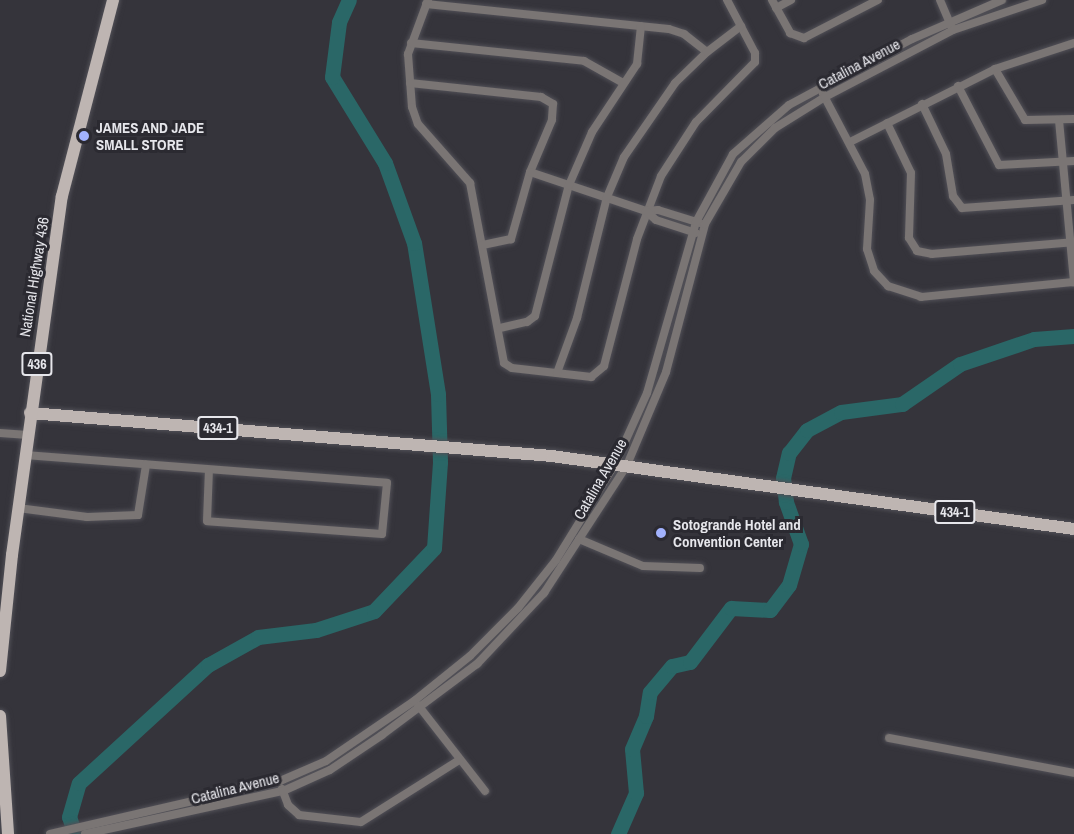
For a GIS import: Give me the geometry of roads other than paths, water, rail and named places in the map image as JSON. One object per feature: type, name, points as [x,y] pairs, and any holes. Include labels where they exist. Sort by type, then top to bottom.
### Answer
[{"type":"main road","name":"National Highway 436","points":[[0,671],[30,413],[62,196],[113,0]]},
{"type":"main road","name":"434-1","points":[[30,413],[497,452],[621,465],[1074,529]]},
{"type":"main road","points":[[0,716],[3,807],[8,834]]},
{"type":"street","points":[[707,52],[678,31],[427,2],[411,43],[412,107],[418,124],[470,183],[506,366],[591,377],[602,371],[646,211],[681,141],[710,105],[753,67],[755,53],[727,0]]},
{"type":"street","points":[[791,0],[774,4],[790,33],[804,38],[878,0]]},
{"type":"street","points":[[939,0],[953,30]]},
{"type":"street","name":"Catalina Avenue","points":[[85,834],[101,826],[280,781],[326,761],[414,701],[497,631],[576,532],[621,465],[647,393],[696,222],[734,154],[770,118],[819,87],[949,21],[1002,0]]},
{"type":"street","name":"Catalina Avenue","points":[[50,834],[283,791],[330,770],[421,709],[477,664],[525,615],[580,541],[621,465],[666,372],[705,224],[727,181],[758,143],[825,96],[953,30],[1042,0]]},
{"type":"street","points":[[500,328],[527,322],[535,316],[569,185],[592,132],[637,64],[641,26]]},
{"type":"street","points":[[557,373],[577,318],[607,197],[624,156],[648,118],[707,52],[741,26]]},
{"type":"street","points":[[411,43],[584,61],[623,83]]},
{"type":"street","points":[[850,142],[995,69],[1074,44]]},
{"type":"street","points":[[995,69],[1021,117],[1035,122],[1074,119]]},
{"type":"street","points":[[410,83],[548,99],[554,114],[530,171],[511,239],[483,245]]},
{"type":"street","points":[[958,86],[995,163],[1002,166],[1074,161]]},
{"type":"street","points":[[819,87],[850,142],[869,191],[867,249],[874,271],[893,289],[921,297],[1074,282],[1070,201],[1059,120]]},
{"type":"street","points":[[922,104],[946,154],[953,196],[962,208],[1070,201]]},
{"type":"street","points":[[887,123],[911,172],[909,238],[917,251],[932,254],[1072,242]]},
{"type":"street","points":[[530,171],[646,211],[656,220],[702,235]]},
{"type":"street","points":[[646,211],[658,210],[705,224]]},
{"type":"street","points":[[0,433],[28,435]]},
{"type":"street","points":[[25,454],[387,483],[382,534],[207,521],[209,470]]},
{"type":"street","points":[[18,508],[87,517],[138,515],[146,465]]},
{"type":"street","points":[[576,532],[580,541],[643,566],[700,568]]},
{"type":"street","points":[[414,701],[485,791]]},
{"type":"street","points":[[889,738],[1074,773]]},
{"type":"street","points":[[280,781],[288,805],[299,815],[361,822],[459,759]]},
{"type":"waterway","points":[[75,834],[69,817],[79,783],[208,665],[258,637],[316,630],[374,611],[434,548],[440,462],[438,394],[414,243],[385,163],[332,77],[339,22],[349,0]]},
{"type":"waterway","points":[[618,834],[636,793],[632,749],[646,716],[650,692],[672,666],[690,662],[731,608],[770,610],[789,585],[801,544],[786,502],[783,478],[789,453],[807,430],[841,412],[902,404],[960,364],[1034,339],[1074,336]]},
{"type":"place","name":"JAMES AND JADE SMALL STORE","points":[[84,136]]},
{"type":"place","name":"Sotogrande Hotel and Convention Center","points":[[661,533]]}]
